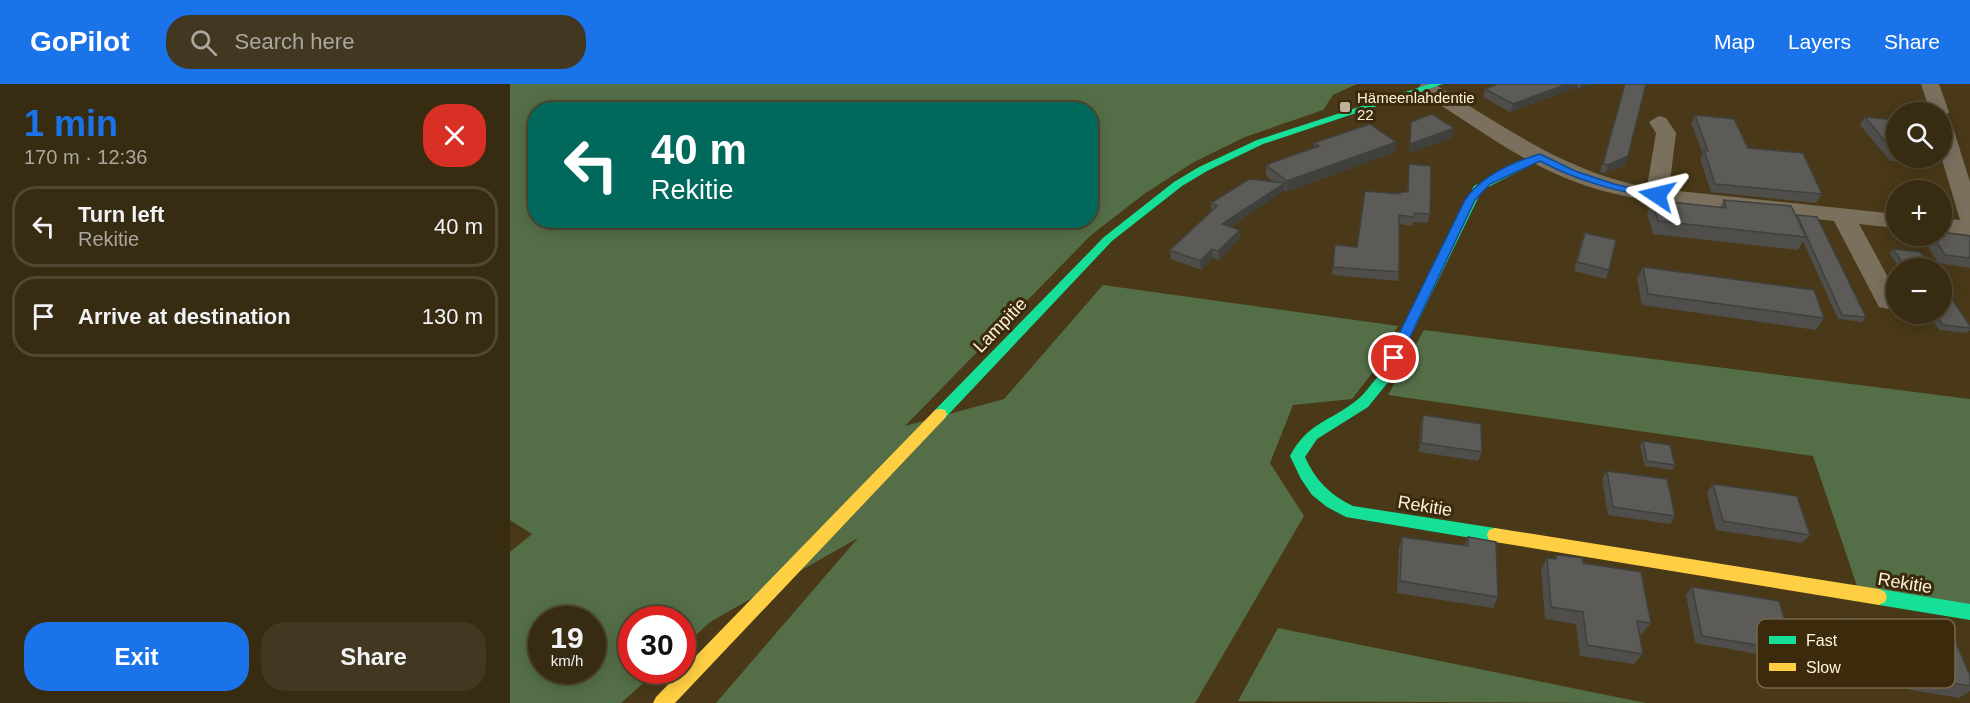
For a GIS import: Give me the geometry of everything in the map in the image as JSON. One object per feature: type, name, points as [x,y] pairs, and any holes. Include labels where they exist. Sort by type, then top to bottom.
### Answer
[{"type":"street","points":[[1930,84],[1936,102]]},
{"type":"street","points":[[1433,86],[1540,157],[1572,173],[1612,187],[1657,195],[1886,220]]},
{"type":"street","name":"Lampitie","points":[[662,703],[1108,239],[1156,199],[1203,169],[1253,145],[1433,86]]},
{"type":"street","points":[[1657,195],[1666,133],[1659,122]]},
{"type":"street","name":"Rekitie","points":[[1540,157],[1478,188],[1384,378],[1363,403],[1312,435],[1297,456],[1305,482],[1329,503],[1351,512],[1970,612]]},
{"type":"street","points":[[1952,158],[1970,218]]},
{"type":"street","points":[[1843,216],[1886,297]]},
{"type":"street","points":[[1952,226],[1970,228]]},
{"type":"green space","points":[[510,84],[1357,84],[1333,95],[1323,110],[1245,137],[1194,162],[1144,194],[1090,236],[905,426],[1004,399],[1103,285],[1398,326],[1373,372],[1352,399],[1293,405],[1270,463],[1304,516],[1195,703],[716,703],[858,538],[710,622],[696,635],[696,606],[618,606],[618,684],[642,684],[621,703],[510,703],[510,552],[532,534],[510,520]]},
{"type":"green space","points":[[1424,330],[1970,399],[1970,609],[1858,589],[1813,456],[1388,395]]},
{"type":"green space","points":[[1278,628],[1646,703],[1238,701]]},
{"type":"building","points":[[1498,84],[1567,84],[1513,104],[1485,89]]},
{"type":"building","points":[[1625,84],[1646,84],[1628,156],[1608,165],[1603,164]]},
{"type":"building","points":[[1432,114],[1454,128],[1410,144],[1411,122]]},
{"type":"building","points":[[1695,115],[1734,119],[1748,148],[1803,153],[1822,194],[1715,184],[1704,150],[1708,151]]},
{"type":"building","points":[[1865,117],[1886,119],[1886,142]]},
{"type":"building","points":[[1370,124],[1396,142],[1287,181],[1266,165],[1319,146],[1314,143]]},
{"type":"building","points":[[1409,164],[1431,166],[1430,214],[1414,213],[1414,217],[1399,215],[1399,272],[1333,267],[1335,245],[1357,247],[1365,191],[1400,194],[1400,192],[1408,192]]},
{"type":"building","points":[[1249,179],[1285,183],[1222,224],[1240,230],[1218,251],[1212,249],[1200,261],[1170,250],[1217,206],[1211,203]]},
{"type":"building","points":[[1652,200],[1726,208],[1724,200],[1791,206],[1806,237],[1658,221]]},
{"type":"building","points":[[1797,215],[1817,217],[1866,317],[1842,315]]},
{"type":"building","points":[[1585,233],[1616,240],[1609,270],[1577,262]]},
{"type":"building","points":[[1952,234],[1970,236],[1970,258],[1945,255],[1939,246],[1952,246]]},
{"type":"building","points":[[1893,249],[1920,252],[1924,258],[1899,258]]},
{"type":"building","points":[[1643,267],[1814,290],[1824,318],[1648,294]]},
{"type":"building","points":[[1952,299],[1970,328],[1943,325],[1952,324]]},
{"type":"building","points":[[1423,415],[1481,424],[1482,452],[1421,443]]},
{"type":"building","points":[[1643,441],[1670,445],[1675,465],[1647,461]]},
{"type":"building","points":[[1607,471],[1667,479],[1675,516],[1613,507]]},
{"type":"building","points":[[1713,484],[1797,496],[1810,535],[1723,521]]},
{"type":"building","points":[[1402,537],[1468,546],[1468,537],[1496,542],[1498,597],[1400,581]]},
{"type":"building","points":[[1556,555],[1582,558],[1583,563],[1641,572],[1651,623],[1637,621],[1643,654],[1587,645],[1583,612],[1551,607],[1547,558],[1556,559]]},
{"type":"building","points":[[1692,587],[1779,601],[1784,619],[1757,619],[1757,645],[1702,636]]},
{"type":"building","points":[[1955,641],[1970,675],[1970,686],[1955,684]]},
{"type":"traffic: fast","points":[[940,414],[1108,239],[1178,184],[1203,169],[1260,142],[1439,84]]},
{"type":"traffic: fast","points":[[1495,535],[1351,512],[1324,497],[1317,490],[1306,475],[1297,456],[1312,435],[1363,403],[1384,378],[1478,188],[1540,157]]},
{"type":"traffic: fast","points":[[1879,597],[1970,612]]},
{"type":"traffic: slow","points":[[662,703],[940,414]]},
{"type":"traffic: slow","points":[[1495,535],[1879,597]]},
{"type":"place","name":"Hämeenlahdentie 22","points":[[1345,107]]},
{"type":"route","points":[[1394,358],[1470,200],[1478,188],[1487,181],[1540,157],[1572,173],[1612,187],[1657,195]]}]
